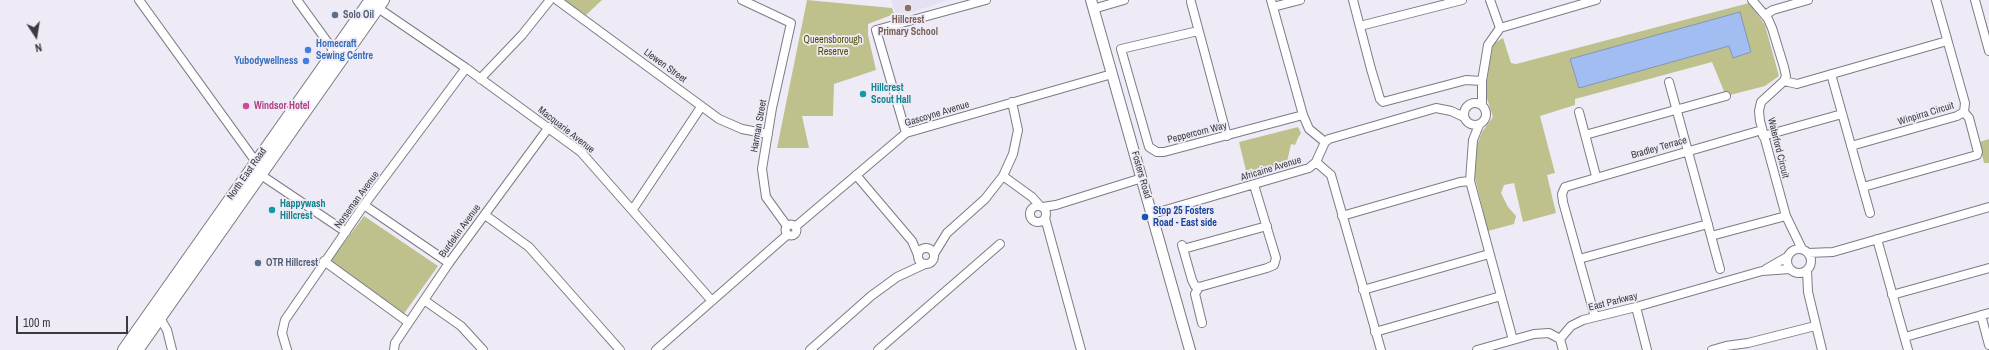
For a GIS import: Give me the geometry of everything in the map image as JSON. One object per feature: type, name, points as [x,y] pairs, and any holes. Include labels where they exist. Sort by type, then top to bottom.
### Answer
[{"type":"highway","name":"North East Road","points":[[137,350],[156,315],[375,2]]},
{"type":"highway","name":"North East Road","points":[[124,350],[156,315]]},
{"type":"main road","name":"Fosters Road","points":[[1092,4],[1190,350]]},
{"type":"street","points":[[139,0],[258,168],[346,232]]},
{"type":"street","points":[[297,0],[338,54]]},
{"type":"street","points":[[480,79],[522,34],[550,0]]},
{"type":"street","name":"Llewen Street","points":[[557,0],[719,119],[742,129],[768,134]]},
{"type":"street","name":"Harman Street","points":[[742,0],[791,23],[762,169],[766,197],[791,226]]},
{"type":"street","points":[[906,133],[876,30],[975,1],[986,0]]},
{"type":"street","points":[[1092,4],[1124,0]]},
{"type":"street","points":[[1300,0],[1272,4],[1303,115],[1309,129],[1325,142],[1329,138],[1436,108],[1451,111],[1473,125],[1479,125]]},
{"type":"street","points":[[1353,0],[1376,88],[1383,102],[1466,80],[1482,81]]},
{"type":"street","points":[[1360,26],[1440,3],[1462,0]]},
{"type":"street","points":[[1490,0],[1500,28]]},
{"type":"street","points":[[1513,340],[1470,181],[1473,140],[1479,125],[1486,116],[1486,112],[1482,106],[1481,94],[1488,45],[1500,28],[1570,4],[1596,0]]},
{"type":"street","points":[[1752,0],[1772,28],[1784,67],[1786,76],[1784,81],[1796,84],[1948,41]]},
{"type":"street","points":[[1764,15],[1773,10],[1808,0]]},
{"type":"street","name":"Winpirra Circuit","points":[[1851,146],[1957,116],[1964,112],[1965,103],[1936,0]]},
{"type":"street","points":[[1975,0],[1989,51]]},
{"type":"street","name":"Macquarie Avenue","points":[[375,2],[480,79],[549,127],[581,152],[633,209],[712,301]]},
{"type":"street","points":[[1191,2],[1227,136]]},
{"type":"street","name":"Peppercorn Way","points":[[1198,31],[1121,49],[1149,146],[1157,152],[1164,152],[1303,115]]},
{"type":"street","name":"Norseman Avenue","points":[[287,350],[282,333],[284,320],[324,261],[466,68]]},
{"type":"street","name":"Gascoyne Avenue","points":[[791,226],[856,175],[906,133],[1112,74]]},
{"type":"street","points":[[1831,74],[1870,213]]},
{"type":"street","name":"Waterford Circuit","points":[[1784,81],[1761,102],[1759,111],[1763,133],[1787,219],[1789,254]]},
{"type":"street","points":[[1669,82],[1720,269]]},
{"type":"street","points":[[1473,140],[1466,120],[1470,105],[1481,94]]},
{"type":"street","points":[[1585,135],[1726,96]]},
{"type":"street","points":[[810,350],[871,296],[910,270],[932,261],[934,254],[944,238],[985,199],[1003,176],[1013,154],[1018,130],[1012,102]]},
{"type":"street","points":[[1451,111],[1470,105],[1482,106]]},
{"type":"street","points":[[633,209],[701,107]]},
{"type":"street","points":[[1579,112],[1596,176]]},
{"type":"street","points":[[1863,186],[1975,156],[1978,152],[1969,118],[1964,112]]},
{"type":"street","name":"Bradley Terrace","points":[[1579,259],[1563,202],[1562,190],[1571,184],[1688,150],[1842,114]]},
{"type":"street","name":"Burdekin Avenue","points":[[394,350],[395,343],[408,322],[449,262],[549,127]]},
{"type":"street","name":"Africaine Avenue","points":[[1152,214],[1309,168],[1316,162],[1325,142]]},
{"type":"street","points":[[1316,162],[1331,175],[1381,350]]},
{"type":"street","points":[[856,175],[912,241],[918,256],[925,264]]},
{"type":"street","points":[[1003,176],[1032,197],[1043,213],[1081,350]]},
{"type":"street","points":[[1032,197],[1030,215],[1032,219],[1056,205],[1142,178]]},
{"type":"street","points":[[1342,216],[1460,182],[1470,181]]},
{"type":"street","points":[[1254,185],[1267,226],[1276,258],[1274,265],[1199,287],[1195,286],[1183,247],[1267,226]]},
{"type":"street","points":[[364,206],[449,262]]},
{"type":"street","points":[[1031,210],[1035,206],[1043,213]]},
{"type":"street","points":[[1808,292],[1787,263],[1789,254],[1796,249],[1805,251],[1832,252],[1989,207]]},
{"type":"street","points":[[484,215],[529,247],[620,350]]},
{"type":"street","points":[[1711,236],[1787,219]]},
{"type":"street","name":"Waterford Circuit","points":[[1787,219],[1805,251]]},
{"type":"street","points":[[1595,317],[1579,259],[1708,224]]},
{"type":"street","points":[[656,350],[787,235],[785,231],[791,226]]},
{"type":"street","points":[[910,270],[918,256],[926,248],[944,238]]},
{"type":"street","points":[[1877,239],[1908,350]]},
{"type":"street","points":[[912,241],[931,250],[934,254]]},
{"type":"street","points":[[879,350],[1000,244]]},
{"type":"street","points":[[1805,251],[1811,259],[1808,292],[1822,350]]},
{"type":"street","points":[[1792,271],[1801,273],[1832,252]]},
{"type":"street","points":[[1363,290],[1489,254]]},
{"type":"street","name":"East Parkway","points":[[1762,271],[1789,254]]},
{"type":"street","points":[[324,261],[408,322]]},
{"type":"street","points":[[1892,295],[1989,268]]},
{"type":"street","name":"East Parkway","points":[[1560,339],[1571,326],[1583,320],[1636,307],[1762,271],[1792,271]]},
{"type":"street","points":[[1199,287],[1195,294],[1202,323]]},
{"type":"street","points":[[1375,332],[1501,296]]},
{"type":"street","points":[[424,300],[461,326],[483,350]]},
{"type":"street","points":[[1636,307],[1647,350]]},
{"type":"street","points":[[1905,337],[1985,314],[1989,345]]},
{"type":"street","points":[[156,315],[167,330],[172,350]]},
{"type":"street","points":[[1712,350],[1726,346],[1748,344],[1815,326]]},
{"type":"street","points":[[1476,350],[1534,334],[1549,333],[1560,339],[1563,350]]},
{"type":"shaded area","name":"Hillcrest Primary School","points":[[891,0],[948,0],[897,17]]},
{"type":"green space","points":[[564,0],[602,0],[586,15]]},
{"type":"green space","name":"Queensborough Reserve","points":[[807,0],[892,8],[894,14],[868,24],[868,35],[876,70],[834,84],[833,116],[802,116],[809,148],[777,148]]},
{"type":"green space","points":[[1749,3],[1765,25],[1779,76],[1765,86],[1726,96],[1712,62],[1575,99],[1575,105],[1540,116],[1555,173],[1547,175],[1556,213],[1523,222],[1514,183],[1504,185],[1501,193],[1508,207],[1516,216],[1514,224],[1488,231],[1475,178],[1477,145],[1482,132],[1493,117],[1485,92],[1493,44],[1503,38],[1511,63],[1516,64]]},
{"type":"green space","points":[[1298,127],[1301,133],[1295,145],[1291,144],[1287,162],[1247,175],[1239,142]]},
{"type":"green space","points":[[1989,139],[1989,163],[1984,163],[1979,142]]},
{"type":"green space","points":[[364,216],[438,266],[403,315],[329,263]]},
{"type":"water","points":[[1740,12],[1751,52],[1733,58],[1729,46],[1579,88],[1570,59]]},
{"type":"place","name":"Hillcrest Primary School","points":[[908,8]]},
{"type":"place","name":"Solo Oil","points":[[335,15]]},
{"type":"place","name":"Homecraft Sewing Centre","points":[[308,50]]},
{"type":"place","name":"Yubodywellness","points":[[306,61]]},
{"type":"place","name":"Hillcrest Scout Hall","points":[[863,94]]},
{"type":"place","name":"Windsor Hotel","points":[[246,106]]},
{"type":"place","name":"Happywash Hillcrest","points":[[272,210]]},
{"type":"place","name":"Stop 25 Fosters Road - East side","points":[[1145,217]]},
{"type":"place","name":"OTR Hillcrest","points":[[258,263]]}]
